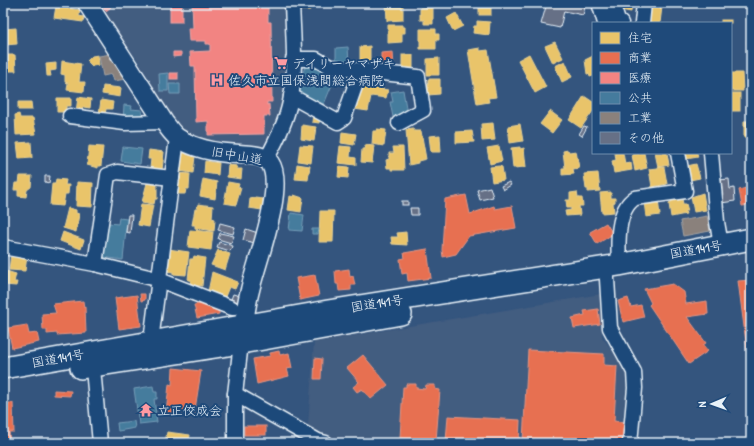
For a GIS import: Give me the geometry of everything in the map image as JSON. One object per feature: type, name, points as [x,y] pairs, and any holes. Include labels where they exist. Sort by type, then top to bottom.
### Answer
[{"type":"highway","name":"国道141号","points":[[613,272],[751,239]]},
{"type":"highway","name":"国道141号","points":[[3,368],[92,359],[613,272],[751,254]]},
{"type":"highway","name":"国道141号","points":[[3,380],[92,359],[151,341],[242,335]]},
{"type":"main road","name":"旧中山道","points":[[87,3],[164,122],[177,138],[196,147],[267,158],[271,164],[274,173],[273,203],[249,291],[242,335]]},
{"type":"street","points":[[267,158],[280,134],[291,96],[293,59],[292,3]]},
{"type":"street","points":[[599,3],[605,22]]},
{"type":"street","points":[[612,3],[620,22]]},
{"type":"street","points":[[642,22],[644,3]]},
{"type":"street","points":[[293,59],[316,59],[330,67],[360,72],[418,77],[423,110],[399,123]]},
{"type":"street","points":[[291,96],[338,122],[344,118],[360,72]]},
{"type":"street","points":[[70,116],[125,123],[164,122]]},
{"type":"street","points":[[151,341],[157,280],[177,138]]},
{"type":"street","points":[[630,443],[635,388],[634,372],[610,328],[613,272],[620,227],[629,202],[635,198],[685,191],[678,154]]},
{"type":"street","points":[[711,154],[717,222],[721,245]]},
{"type":"street","points":[[95,264],[108,174],[117,172],[172,178]]},
{"type":"street","points":[[3,247],[95,264],[157,280],[232,308]]},
{"type":"street","name":"旧中山道","points":[[235,443],[236,394],[242,335]]},
{"type":"street","points":[[92,359],[100,443]]},
{"type":"street","points":[[236,394],[318,441],[326,443]]},
{"type":"shaded area","name":"佐久市立国保浅間総合病院","points":[[97,3],[286,3],[287,71],[281,114],[274,132],[261,148],[253,149],[198,140],[185,132],[171,115],[137,59]]},
{"type":"shaded area","points":[[601,294],[602,337],[630,374],[626,443],[434,443],[324,437],[308,427],[314,342]]},
{"type":"building: 住宅","points":[[298,3],[309,3],[310,10],[299,10]]},
{"type":"building: 住宅","points":[[386,3],[400,3],[401,6],[403,6],[403,20],[387,21]]},
{"type":"building: 住宅","points":[[444,3],[454,3],[454,6],[444,6]]},
{"type":"building: 住宅","points":[[617,3],[632,3],[631,12],[620,10],[621,5]]},
{"type":"building: 住宅","points":[[479,4],[491,4],[491,15],[479,15]]},
{"type":"building: 住宅","points":[[56,6],[80,10],[79,16],[84,17],[83,22],[54,18]]},
{"type":"building: 住宅","points":[[650,6],[662,7],[660,22],[649,22]]},
{"type":"building: 住宅","points":[[433,7],[433,24],[424,24],[424,20],[420,20],[420,8]]},
{"type":"building: 住宅","points":[[456,13],[463,26],[453,31],[447,18]]},
{"type":"building: 住宅","points":[[747,16],[751,16],[751,31],[748,32]]},
{"type":"building: 住宅","points":[[721,20],[731,20],[731,22],[721,22]]},
{"type":"building: 住宅","points":[[477,21],[490,22],[489,35],[473,33],[474,26],[477,26]]},
{"type":"building: 住宅","points":[[388,25],[402,25],[402,27],[405,27],[405,33],[402,33],[402,42],[388,43]]},
{"type":"building: 住宅","points":[[16,28],[17,44],[5,45],[4,29]]},
{"type":"building: 住宅","points":[[420,29],[436,29],[436,34],[439,34],[439,40],[436,40],[436,49],[420,49]]},
{"type":"building: 住宅","points":[[751,40],[751,60],[749,60],[747,41]]},
{"type":"building: 住宅","points":[[555,42],[563,58],[553,63],[545,46]]},
{"type":"building: 住宅","points":[[370,46],[370,65],[360,65],[360,47]]},
{"type":"building: 住宅","points":[[480,48],[480,51],[488,50],[496,97],[488,98],[489,102],[477,104],[468,50]]},
{"type":"building: 住宅","points":[[529,54],[546,87],[535,93],[518,60]]},
{"type":"building: 住宅","points":[[5,55],[15,55],[16,71],[6,71]]},
{"type":"building: 住宅","points":[[98,55],[99,65],[92,66],[87,61],[92,56]]},
{"type":"building: 住宅","points":[[402,55],[413,55],[413,72],[402,72]]},
{"type":"building: 住宅","points":[[592,56],[592,76],[590,77],[589,74],[587,74],[585,60]]},
{"type":"building: 住宅","points":[[439,58],[439,75],[427,75],[427,59]]},
{"type":"building: 住宅","points":[[62,61],[81,64],[79,82],[85,82],[84,92],[67,90],[68,83],[65,82],[65,75],[61,74]]},
{"type":"building: 住宅","points":[[565,61],[572,77],[562,82],[555,66]]},
{"type":"building: 住宅","points":[[56,63],[56,70],[50,71],[51,76],[47,76],[46,64]]},
{"type":"building: 住宅","points":[[732,73],[742,73],[743,91],[732,91]]},
{"type":"building: 住宅","points":[[747,77],[751,77],[751,94],[747,94]]},
{"type":"building: 住宅","points":[[428,79],[440,79],[440,94],[428,95]]},
{"type":"building: 住宅","points":[[357,85],[388,90],[386,98],[371,96],[368,111],[354,109]]},
{"type":"building: 住宅","points":[[103,86],[121,88],[120,97],[102,94]]},
{"type":"building: 住宅","points":[[732,93],[740,93],[740,111],[732,111]]},
{"type":"building: 住宅","points":[[584,96],[592,101],[592,112],[581,128],[569,120]]},
{"type":"building: 住宅","points":[[747,96],[751,96],[751,109],[747,109]]},
{"type":"building: 住宅","points":[[78,97],[91,99],[90,108],[83,107],[82,113],[76,112]]},
{"type":"building: 住宅","points":[[57,98],[71,98],[71,106],[66,106],[66,112],[57,112]]},
{"type":"building: 住宅","points":[[101,100],[113,102],[112,109],[106,109],[105,115],[99,114]]},
{"type":"building: 住宅","points":[[18,102],[31,102],[32,110],[18,110]]},
{"type":"building: 住宅","points":[[550,111],[562,120],[552,133],[540,124]]},
{"type":"building: 住宅","points":[[19,114],[20,118],[33,118],[36,134],[16,135],[15,115]]},
{"type":"building: 住宅","points":[[313,114],[320,115],[319,123],[312,122]]},
{"type":"building: 住宅","points":[[744,121],[751,121],[751,137],[744,138]]},
{"type":"building: 住宅","points":[[493,123],[495,140],[482,141],[481,124]]},
{"type":"building: 住宅","points":[[520,124],[523,141],[510,143],[508,126]]},
{"type":"building: 住宅","points":[[302,125],[316,127],[314,141],[301,139]]},
{"type":"building: 住宅","points":[[377,129],[386,130],[384,146],[372,144],[373,131],[376,131]]},
{"type":"building: 住宅","points":[[413,129],[414,131],[421,131],[426,159],[409,165],[406,130]]},
{"type":"building: 住宅","points":[[472,131],[474,142],[456,143],[456,132]]},
{"type":"building: 住宅","points":[[342,132],[356,134],[354,145],[341,143]]},
{"type":"building: 住宅","points":[[440,135],[441,152],[431,152],[429,136]]},
{"type":"building: 住宅","points":[[31,142],[32,158],[19,159],[17,143]]},
{"type":"building: 住宅","points":[[300,145],[313,146],[311,163],[298,161]]},
{"type":"building: 住宅","points":[[365,145],[374,146],[372,163],[361,162],[362,149],[365,149]]},
{"type":"building: 住宅","points":[[89,146],[103,147],[101,166],[98,166],[98,168],[87,165]]},
{"type":"building: 住宅","points":[[340,146],[351,147],[350,157],[356,158],[356,165],[338,163]]},
{"type":"building: 住宅","points":[[499,146],[502,161],[490,164],[487,148]]},
{"type":"building: 住宅","points":[[393,147],[403,147],[404,170],[391,170],[391,168],[387,168],[386,160],[389,159],[389,153],[394,153]]},
{"type":"building: 住宅","points":[[520,147],[520,149],[524,148],[526,167],[513,168],[511,148]]},
{"type":"building: 住宅","points":[[149,150],[164,152],[162,170],[150,168],[151,159],[148,159]]},
{"type":"building: 住宅","points":[[568,150],[569,152],[576,151],[579,168],[573,169],[574,174],[562,175],[562,168],[565,168],[563,151]]},
{"type":"building: 住宅","points":[[181,151],[188,151],[187,155],[195,156],[193,173],[179,171]]},
{"type":"building: 住宅","points":[[615,154],[623,154],[625,164],[631,163],[632,170],[614,173],[612,161],[616,160]]},
{"type":"building: 住宅","points":[[644,154],[647,168],[635,171],[632,155]]},
{"type":"building: 住宅","points":[[655,154],[667,154],[669,165],[658,167]]},
{"type":"building: 住宅","points":[[685,154],[697,154],[698,157],[686,159]]},
{"type":"building: 住宅","points":[[205,161],[219,163],[218,175],[204,173]]},
{"type":"building: 住宅","points":[[297,164],[310,166],[308,180],[295,179]]},
{"type":"building: 住宅","points":[[696,164],[700,178],[690,180],[687,166]]},
{"type":"building: 住宅","points":[[228,165],[237,166],[237,169],[242,169],[241,179],[227,177]]},
{"type":"building: 住宅","points":[[339,166],[349,167],[348,178],[338,177]]},
{"type":"building: 住宅","points":[[490,167],[502,167],[504,180],[492,182]]},
{"type":"building: 住宅","points":[[664,167],[667,184],[652,187],[649,169]]},
{"type":"building: 住宅","points":[[178,173],[190,174],[189,189],[186,189],[185,194],[178,194]]},
{"type":"building: 住宅","points":[[598,173],[600,191],[588,192],[588,189],[586,189],[584,174]]},
{"type":"building: 住宅","points":[[20,176],[32,176],[31,187],[27,190],[26,197],[18,196],[18,190],[14,190],[15,183],[19,183]]},
{"type":"building: 住宅","points":[[56,179],[66,180],[65,185],[69,185],[68,194],[65,194],[63,206],[50,205],[52,184],[55,184]]},
{"type":"building: 住宅","points":[[203,179],[217,182],[215,199],[200,196]]},
{"type":"building: 住宅","points":[[77,182],[93,183],[92,207],[76,206]]},
{"type":"building: 住宅","points":[[228,182],[239,184],[238,187],[241,188],[236,205],[224,203]]},
{"type":"building: 住宅","points":[[147,183],[157,185],[157,199],[155,199],[154,204],[142,202]]},
{"type":"building: 住宅","points":[[577,192],[578,198],[582,198],[583,206],[579,206],[580,215],[566,216],[565,211],[571,210],[571,208],[567,208],[566,200],[570,200],[570,193]]},
{"type":"building: 住宅","points":[[611,192],[611,198],[615,198],[615,202],[613,203],[614,212],[602,213],[600,193]]},
{"type":"building: 住宅","points":[[703,193],[706,210],[694,212],[691,197]]},
{"type":"building: 住宅","points":[[294,195],[303,198],[301,212],[288,210],[290,196],[294,197]]},
{"type":"building: 住宅","points":[[250,199],[263,199],[262,210],[249,208]]},
{"type":"building: 住宅","points":[[682,199],[683,204],[686,204],[688,211],[685,211],[686,214],[671,217],[669,204],[671,203],[671,200]]},
{"type":"building: 住宅","points":[[658,200],[660,215],[646,217],[644,202]]},
{"type":"building: 住宅","points":[[141,204],[153,205],[149,227],[138,225]]},
{"type":"building: 住宅","points":[[198,204],[213,206],[212,218],[215,219],[214,231],[195,228],[195,225],[192,225],[195,209],[197,209]]},
{"type":"building: 住宅","points":[[68,208],[76,210],[76,213],[79,214],[76,232],[63,228]]},
{"type":"building: 住宅","points":[[320,211],[334,211],[333,242],[319,242]]},
{"type":"building: 住宅","points":[[190,230],[213,232],[211,250],[188,247]]},
{"type":"building: 住宅","points":[[63,232],[84,240],[81,249],[60,241]]},
{"type":"building: 住宅","points":[[406,232],[407,245],[392,244],[391,237],[398,237],[397,233]]},
{"type":"building: 住宅","points":[[168,249],[189,252],[186,275],[173,274],[173,272],[165,271]]},
{"type":"building: 住宅","points":[[218,250],[230,254],[225,270],[211,265]]},
{"type":"building: 住宅","points":[[11,254],[27,256],[25,271],[9,270]]},
{"type":"building: 住宅","points":[[194,256],[205,258],[202,286],[190,285],[191,280],[188,280],[190,259],[193,259]]},
{"type":"building: 住宅","points":[[6,271],[16,274],[14,282],[17,282],[16,286],[4,285]]},
{"type":"building: 住宅","points":[[212,272],[238,282],[235,289],[229,287],[224,299],[208,292]]},
{"type":"building: 住宅","points":[[167,432],[190,435],[189,442],[165,443]]},
{"type":"building: 商業","points":[[393,52],[394,68],[381,69],[381,53]]},
{"type":"building: 商業","points":[[751,188],[751,205],[742,206],[739,190]]},
{"type":"building: 商業","points":[[466,195],[470,214],[494,206],[495,209],[512,206],[516,228],[469,236],[456,254],[443,257],[442,250],[445,199]]},
{"type":"building: 商業","points":[[606,223],[613,234],[597,244],[590,232]]},
{"type":"building: 商業","points":[[427,249],[431,278],[408,281],[407,273],[402,274],[400,259],[405,258],[404,253]]},
{"type":"building: 商業","points":[[349,269],[350,277],[353,276],[355,285],[351,285],[351,290],[339,291],[338,284],[336,284],[335,271]]},
{"type":"building: 商業","points":[[315,275],[319,296],[300,300],[296,278]]},
{"type":"building: 商業","points":[[751,280],[751,380],[738,281]]},
{"type":"building: 商業","points":[[673,284],[684,292],[686,304],[707,301],[708,314],[687,317],[706,343],[703,345],[708,351],[689,364],[649,305],[651,303],[644,289]]},
{"type":"building: 商業","points":[[140,294],[145,294],[145,300],[141,301]]},
{"type":"building: 商業","points":[[137,295],[141,326],[119,329],[115,298]]},
{"type":"building: 商業","points":[[628,298],[631,307],[641,305],[644,317],[623,322],[618,301]]},
{"type":"building: 商業","points":[[83,301],[84,308],[85,307],[86,333],[57,335],[57,333],[47,334],[47,330],[43,330],[42,314],[56,313],[53,304]]},
{"type":"building: 商業","points":[[201,304],[219,310],[219,314],[197,318],[194,305]]},
{"type":"building: 商業","points":[[598,309],[600,324],[574,328],[572,318],[585,315],[584,311]]},
{"type":"building: 商業","points":[[27,325],[29,334],[37,333],[39,342],[12,348],[8,328]]},
{"type":"building: 商業","points":[[528,350],[604,354],[604,365],[617,366],[614,421],[625,422],[624,443],[523,441]]},
{"type":"building: 商業","points":[[279,351],[280,355],[289,353],[292,368],[287,369],[289,376],[257,384],[253,359],[270,356],[270,353]]},
{"type":"building: 商業","points":[[363,355],[388,385],[371,399],[362,389],[357,392],[353,387],[359,382],[347,368]]},
{"type":"building: 商業","points":[[315,358],[322,359],[321,379],[314,379]]},
{"type":"building: 商業","points":[[173,368],[201,371],[194,416],[166,414],[169,384],[172,385]]},
{"type":"building: 商業","points":[[406,384],[416,384],[416,388],[425,389],[426,385],[435,385],[435,389],[440,390],[436,441],[400,438],[403,387],[406,387]]},
{"type":"building: 商業","points":[[54,390],[71,391],[70,396],[54,395]]},
{"type":"building: 商業","points":[[3,403],[13,403],[14,432],[9,432],[10,443],[3,443]]},
{"type":"building: 商業","points":[[448,416],[520,420],[519,443],[446,441]]},
{"type":"building: 商業","points":[[244,426],[266,426],[266,435],[244,435]]},
{"type":"building: 医療","points":[[108,3],[111,7],[106,11],[103,6]]},
{"type":"building: 医療","points":[[170,3],[182,3],[182,22],[170,22]]},
{"type":"building: 医療","points":[[192,3],[268,3],[268,22],[271,22],[272,102],[267,102],[267,105],[269,104],[270,116],[264,116],[264,134],[208,135],[208,121],[196,122],[195,66],[191,66],[190,52],[210,51],[210,44],[206,44],[206,41],[189,41],[188,28],[193,28]]},
{"type":"building: 医療","points":[[173,52],[181,52],[181,56],[173,57]]},
{"type":"building: 医療","points":[[170,73],[178,73],[178,79],[170,79]]},
{"type":"building: 公共","points":[[348,47],[349,64],[336,64],[336,48]]},
{"type":"building: 公共","points":[[307,62],[336,75],[324,104],[294,92],[299,76],[301,77]]},
{"type":"building: 公共","points":[[168,73],[168,91],[160,91],[159,74]]},
{"type":"building: 公共","points":[[169,84],[180,84],[180,94],[170,94]]},
{"type":"building: 公共","points":[[403,90],[407,114],[393,117],[390,102],[393,102],[391,92]]},
{"type":"building: 公共","points":[[124,105],[132,106],[131,109],[142,110],[141,120],[123,120]]},
{"type":"building: 公共","points":[[123,147],[142,149],[140,164],[121,161]]},
{"type":"building: 公共","points":[[291,213],[304,215],[302,231],[289,230]]},
{"type":"building: 公共","points":[[119,218],[127,219],[123,260],[103,257],[109,223],[118,224]]},
{"type":"building: 公共","points":[[312,229],[319,229],[318,234],[312,234]]},
{"type":"building: 公共","name":"立正佼成会","points":[[153,386],[154,392],[157,392],[157,399],[154,399],[157,422],[139,424],[134,389]]},
{"type":"building: 公共","points":[[134,421],[135,428],[118,431],[117,423]]},
{"type":"building: 工業","points":[[111,54],[112,60],[120,66],[126,79],[114,81],[112,74],[103,76],[99,56]]},
{"type":"building: 工業","points":[[707,216],[710,231],[683,236],[680,221]]},
{"type":"building: その他","points":[[547,3],[586,3],[583,15],[564,11],[560,28],[541,24]]},
{"type":"building: その他","points":[[346,74],[352,76],[348,87],[341,84]]},
{"type":"building: その他","points":[[584,126],[587,127],[582,136],[579,134]]},
{"type":"building: その他","points":[[45,176],[50,176],[49,183],[45,182]]},
{"type":"building: その他","points":[[729,179],[730,189],[734,188],[735,201],[721,203],[719,180]]},
{"type":"building: その他","points":[[509,182],[511,185],[503,190],[501,186]]},
{"type":"building: その他","points":[[490,187],[493,197],[480,200],[477,190]]},
{"type":"building: その他","points":[[402,201],[408,201],[408,205],[402,205]]},
{"type":"building: その他","points":[[410,208],[418,208],[418,215],[411,215]]},
{"type":"building: その他","points":[[128,215],[132,215],[130,233],[126,232]]},
{"type":"building: その他","points":[[220,223],[235,227],[233,234],[218,230]]},
{"type":"building: その他","points":[[246,229],[258,233],[255,243],[243,240]]},
{"type":"building: その他","points":[[220,233],[234,236],[231,243],[218,239]]},
{"type":"building: その他","points":[[219,242],[233,246],[232,249],[230,251],[217,247]]},
{"type":"building: その他","points":[[233,294],[240,296],[239,306],[230,302]]},
{"type":"place","name":"デイリーヤマザキ","points":[[281,63]]},
{"type":"place","name":"佐久市立国保浅間総合病院","points":[[217,80]]},
{"type":"place","name":"立正佼成会","points":[[146,410]]}]
